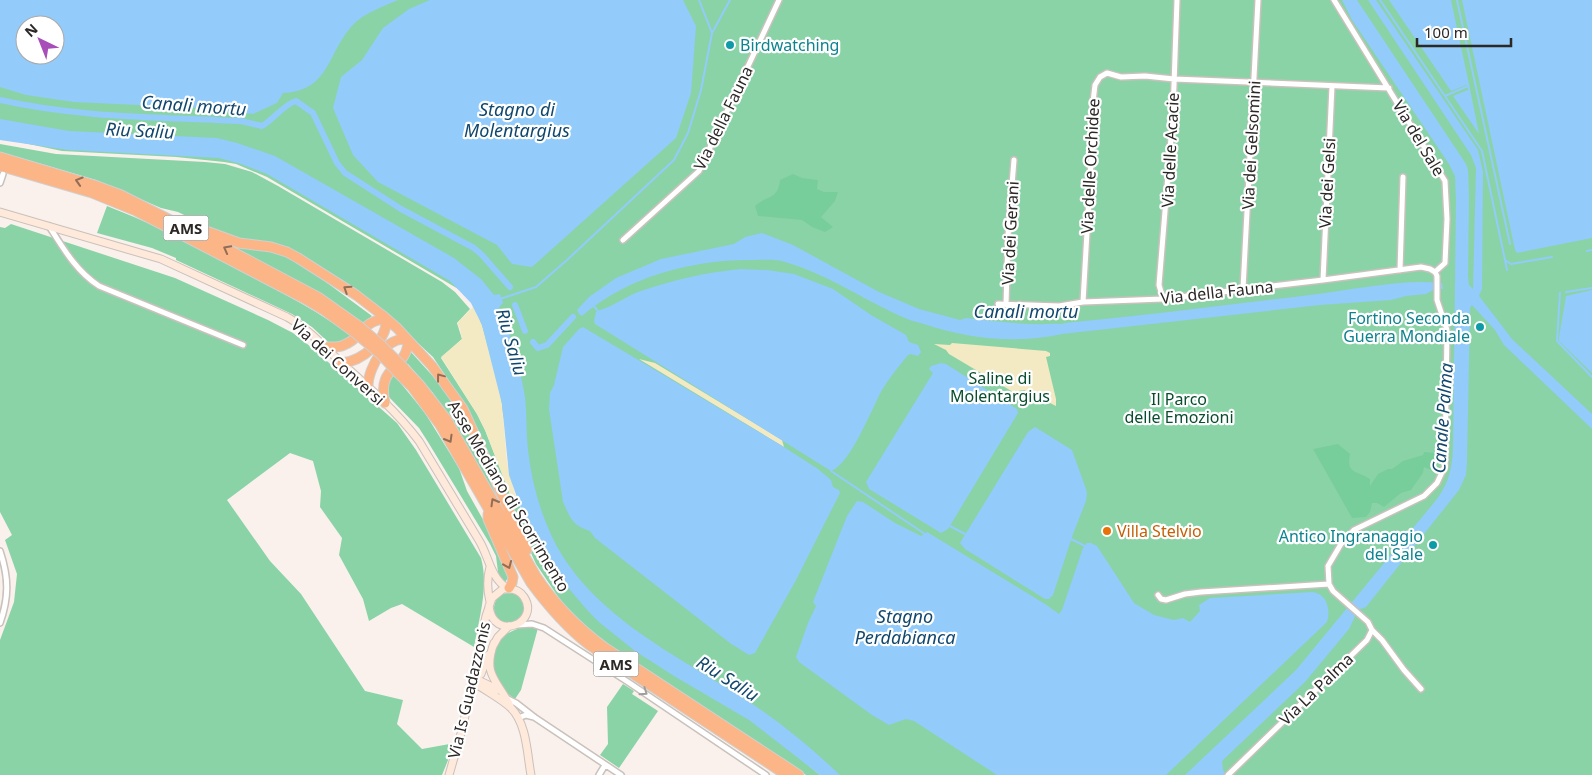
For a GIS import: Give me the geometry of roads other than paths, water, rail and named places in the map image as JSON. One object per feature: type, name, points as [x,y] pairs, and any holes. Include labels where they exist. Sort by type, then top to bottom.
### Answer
[{"type":"highway","name":"Asse Mediano di Scorrimento","points":[[0,157],[94,185],[120,195],[318,297],[356,329]]},
{"type":"highway","name":"Asse Mediano di Scorrimento","points":[[2,170],[92,193],[143,215],[305,299],[380,344],[440,425],[531,583],[547,605],[574,633],[604,656],[786,775]]},
{"type":"highway","points":[[188,229],[195,227],[239,244],[271,247],[287,252],[356,295],[386,318],[432,366],[463,409],[528,553],[527,560]]},
{"type":"highway","points":[[325,347],[344,345],[353,340],[372,321],[386,318]]},
{"type":"highway","points":[[342,363],[352,362],[368,352],[382,336],[387,325],[386,318]]},
{"type":"highway","points":[[368,386],[370,372],[375,361],[387,347],[402,338],[408,340]]},
{"type":"highway","points":[[385,403],[383,383],[386,376],[408,349],[408,340]]},
{"type":"highway","name":"Asse Mediano di Scorrimento","points":[[401,370],[419,384],[447,420],[549,595],[590,637],[799,775]]},
{"type":"highway","points":[[488,509],[488,518],[513,577],[508,588]]},
{"type":"street","name":"Via della Fauna","points":[[623,240],[700,171],[779,0]]},
{"type":"street","name":"Via delle Acacie","points":[[1163,299],[1159,285],[1167,195],[1177,0]]},
{"type":"street","name":"Via dei Gelsomini","points":[[1243,289],[1258,0]]},
{"type":"street","name":"Via del Sale","points":[[1334,0],[1445,181],[1447,220],[1445,263],[1435,272]]},
{"type":"street","name":"Via delle Orchidee","points":[[1083,302],[1095,85],[1100,77],[1107,73],[1121,78],[1145,76],[1174,79]]},
{"type":"street","points":[[1174,79],[1389,88]]},
{"type":"street","name":"Via dei Gelsi","points":[[1323,280],[1332,86]]},
{"type":"street","name":"Via dei Gerani","points":[[1006,305],[1008,235],[1014,160]]},
{"type":"street","points":[[0,183],[2,170]]},
{"type":"street","points":[[1400,270],[1403,177]]},
{"type":"street","name":"Via dei Conversi","points":[[0,212],[143,253],[173,264],[288,317],[302,326],[368,386],[419,441],[487,555],[490,566],[488,573],[490,604]]},
{"type":"street","points":[[49,226],[58,242],[78,268],[94,283],[243,345]]},
{"type":"street","name":"Via della Fauna","points":[[998,304],[1059,306],[1083,302],[1163,299],[1422,267],[1430,268],[1435,272]]},
{"type":"street","points":[[1421,689],[1372,630],[1368,622],[1333,591],[1329,584],[1328,566],[1341,544],[1354,530],[1424,496],[1437,483],[1445,466],[1447,330],[1436,293],[1435,272]]},
{"type":"street","points":[[0,551],[8,592],[0,624]]},
{"type":"street","points":[[490,566],[499,583],[522,594],[527,605],[524,618],[513,626]]},
{"type":"street","points":[[1158,595],[1161,599],[1166,600],[1185,594],[1201,592],[1329,584]]},
{"type":"street","points":[[508,588],[497,592],[490,604],[490,613],[493,619],[500,625],[532,624],[544,628],[766,775]]},
{"type":"street","points":[[486,616],[488,593]]},
{"type":"street","name":"Via Is Guadazzonis","points":[[449,775],[462,730],[490,604]]},
{"type":"street","name":"Via Is Guadazzonis","points":[[494,643],[513,626]]},
{"type":"street","name":"Via La Palma","points":[[1228,775],[1367,640],[1372,630]]},
{"type":"street","points":[[472,682],[481,674],[494,643]]},
{"type":"street","points":[[494,643],[490,669],[500,691],[518,718],[523,730],[530,775]]},
{"type":"street","points":[[472,682],[480,681],[500,691]]},
{"type":"street","points":[[472,682],[510,706]]},
{"type":"street","points":[[506,698],[621,775]]},
{"type":"street","points":[[518,718],[526,715],[534,717]]},
{"type":"street","points":[[599,775],[606,765]]},
{"type":"water","points":[[0,0],[398,0],[373,11],[356,22],[343,38],[325,70],[310,86],[298,91],[283,93],[277,103],[253,114],[202,108],[74,102],[26,95],[0,87]]},
{"type":"water","name":"Stagno di Molentargius","points":[[430,0],[683,0],[696,26],[691,93],[676,138],[532,267],[512,264],[497,245],[378,182],[353,155],[333,108],[341,77],[362,60],[383,28],[409,9]]},
{"type":"water","points":[[1342,0],[1357,0],[1466,164],[1469,197],[1468,276],[1469,285],[1473,289],[1476,168],[1471,155],[1368,0],[1376,0],[1478,150],[1483,172],[1482,289],[1479,296],[1512,339],[1592,414],[1592,429],[1504,345],[1495,330],[1472,305],[1470,308],[1467,462],[1466,475],[1459,490],[1366,607],[1358,610],[1349,629],[1305,682],[1222,761],[1223,770],[1226,775],[1185,775],[1296,670],[1437,499],[1451,469],[1453,448],[1455,176],[1449,164],[1352,20]]},
{"type":"water","points":[[1389,0],[1451,0],[1469,84],[1451,91]]},
{"type":"water","points":[[1462,0],[1592,0],[1592,238],[1517,253],[1515,250]]},
{"type":"water","points":[[1470,89],[1479,134],[1453,96]]},
{"type":"water","points":[[0,119],[69,131],[217,138],[237,143],[275,156],[454,258],[481,279],[494,295],[500,294],[503,303],[499,307],[521,374],[525,397],[528,450],[536,491],[549,530],[565,559],[584,585],[633,628],[769,715],[840,775],[820,775],[749,720],[635,651],[600,623],[552,569],[527,525],[509,475],[502,404],[482,325],[471,303],[450,281],[267,174],[241,164],[219,158],[68,150],[0,140]]},
{"type":"water","points":[[762,233],[793,245],[879,292],[919,309],[960,320],[966,318],[1018,323],[1061,324],[1396,283],[1442,283],[1443,289],[1391,300],[1320,305],[1027,339],[1010,339],[958,333],[910,320],[816,273],[778,260],[732,260],[686,267],[641,280],[600,302],[582,316],[577,310],[589,297],[616,278],[661,259],[734,244],[745,237]]},
{"type":"water","points":[[740,269],[794,274],[833,289],[871,315],[906,335],[909,342],[918,345],[921,352],[918,356],[908,355],[895,372],[882,390],[860,435],[846,458],[838,467],[831,471],[595,324],[596,312],[638,292],[688,278]]},
{"type":"water","points":[[1592,290],[1592,373],[1559,341],[1559,337],[1566,296]]},
{"type":"water","points":[[583,327],[784,447],[818,469],[831,480],[833,487],[839,490],[840,493],[795,582],[755,653],[749,655],[730,643],[595,538],[590,531],[576,524],[568,513],[563,502],[549,409],[550,393],[554,385],[563,347]]},
{"type":"water","points":[[941,363],[946,364],[1017,409],[1018,413],[948,529],[941,533],[869,489],[866,482],[933,373],[929,369],[931,366]]},
{"type":"water","points":[[1035,427],[1072,450],[1087,492],[1086,501],[1053,595],[1049,599],[1045,599],[965,549],[960,543],[1028,432]]},
{"type":"water","name":"Stagno Perdabianca","points":[[857,501],[863,502],[895,523],[921,536],[927,532],[1059,614],[1083,548],[1087,543],[1091,543],[1097,546],[1134,603],[1154,615],[1174,620],[1183,618],[1190,622],[1200,611],[1199,605],[1210,598],[1313,592],[1322,596],[1327,603],[1327,622],[1166,775],[997,775],[914,721],[906,719],[889,725],[872,715],[799,662],[796,657],[816,606],[813,602],[847,516]]},
{"type":"waterway","points":[[699,0],[712,33]]},
{"type":"waterway","points":[[500,299],[536,287],[674,160],[688,133],[701,90],[712,33],[730,0]]},
{"type":"waterway","points":[[1380,0],[1482,151],[1505,260],[1511,264],[1552,257]]},
{"type":"waterway","points":[[1457,0],[1510,244]]},
{"type":"waterway","points":[[1468,84],[1469,89]]},
{"type":"waterway","points":[[1445,96],[1468,86]]},
{"type":"waterway","name":"Canali mortu","points":[[0,100],[90,114],[241,121],[262,126],[296,101],[313,113],[337,163],[345,173],[401,209],[474,248],[510,287]]},
{"type":"waterway","points":[[1587,251],[1592,250]]},
{"type":"waterway","points":[[1505,260],[1507,270]]},
{"type":"waterway","points":[[1566,292],[1592,288]]},
{"type":"waterway","points":[[1560,293],[1557,341],[1592,377]]},
{"type":"waterway","name":"Canali mortu","points":[[515,305],[525,331]]},
{"type":"waterway","points":[[593,305],[598,311]]},
{"type":"waterway","name":"Canali mortu","points":[[533,342],[538,348],[547,345],[573,317]]},
{"type":"waterway","points":[[831,471],[925,534]]},
{"type":"waterway","points":[[950,526],[965,534]]},
{"type":"waterway","points":[[1071,539],[1085,546]]},
{"type":"place","name":"Birdwatching","points":[[730,45]]},
{"type":"place","name":"Fortino Seconda Guerra Mondiale","points":[[1480,327]]},
{"type":"place","name":"Villa Stelvio","points":[[1107,531]]},
{"type":"place","name":"Antico Ingranaggio del Sale","points":[[1433,545]]},
{"type":"water label","name":"Riu Saliu","points":[[140,130]]},
{"type":"water label","name":"Riu Saliu","points":[[512,342]]},
{"type":"water label","name":"Canale Palma","points":[[1442,418]]},
{"type":"water label","name":"Riu Saliu","points":[[728,678]]},
{"type":"park label","name":"Saline di Molentargius","points":[[1000,387]]},
{"type":"park label","name":"Il Parco delle Emozioni","points":[[1179,408]]}]
